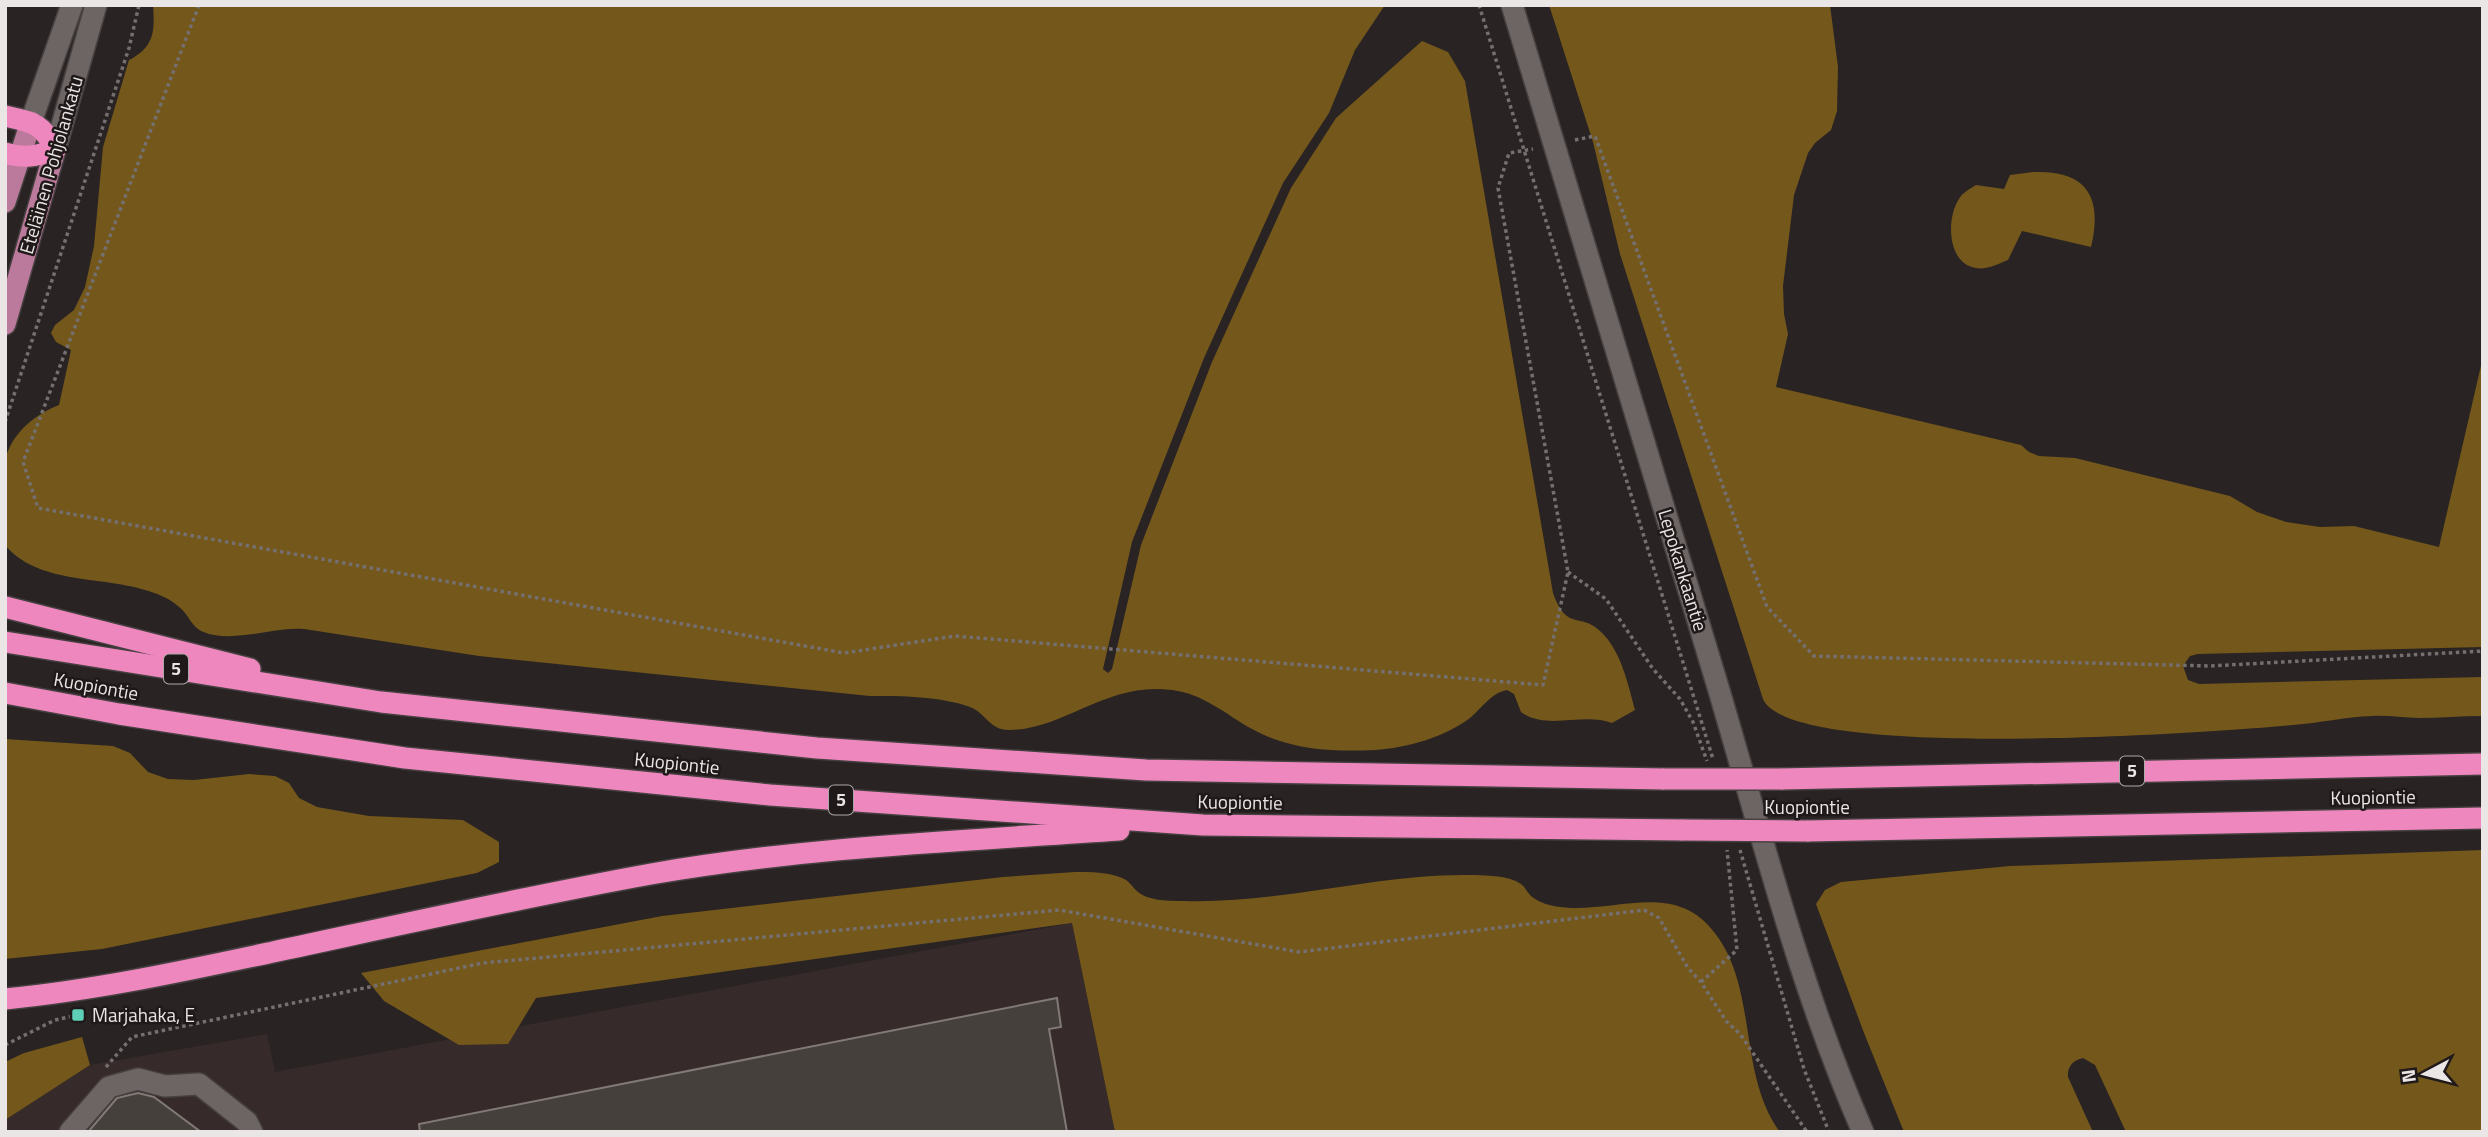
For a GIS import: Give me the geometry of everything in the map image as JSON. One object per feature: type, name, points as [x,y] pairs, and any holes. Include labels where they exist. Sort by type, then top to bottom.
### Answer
[{"type":"highway","points":[[5,116],[31,122],[48,134],[55,150],[37,156],[13,155]]},
{"type":"highway","points":[[5,607],[381,702]]},
{"type":"highway","name":"Kuopiontie","points":[[5,642],[381,702],[817,748],[1146,770],[1781,779],[2483,764]]},
{"type":"highway","name":"Kuopiontie","points":[[5,693],[119,714],[405,758],[770,795],[1203,825],[1807,831],[2483,818]]},
{"type":"highway","points":[[5,999],[73,992],[145,979],[569,890],[752,858],[905,844],[1203,825]]},
{"type":"main road","name":"Eteläinen Pohjolankatu","points":[[5,202],[13,155],[31,122]]},
{"type":"main road","name":"Eteläinen Pohjolankatu","points":[[5,324],[55,150]]},
{"type":"street","name":"Eteläinen Pohjolankatu","points":[[31,122],[72,5]]},
{"type":"street","name":"Eteläinen Pohjolankatu","points":[[55,150],[96,5]]},
{"type":"street","name":"Lepokankaantie","points":[[1512,5],[1772,877],[1835,1068],[1863,1132]]},
{"type":"street","points":[[70,1132],[109,1087],[138,1079],[165,1086],[199,1084],[247,1122],[251,1132]]},
{"type":"path","points":[[5,422],[129,48],[139,5]]},
{"type":"path","points":[[199,5],[23,462],[38,508],[844,653],[955,636],[1543,685],[1568,572],[1498,188],[1509,153],[1595,136],[1767,607],[1814,656],[2210,666],[2483,651]]},
{"type":"path","points":[[1479,5],[1716,769]]},
{"type":"path","points":[[1739,847],[1804,1069],[1829,1132]]},
{"type":"path","points":[[105,1069],[132,1037],[483,963],[1059,910],[1299,952],[1644,910],[1659,918],[1688,968],[1701,982],[1726,1021],[1740,1034],[1807,1132]]},
{"type":"path","points":[[5,1045],[55,1020],[78,1015]]},
{"type":"shaded area","points":[[153,5],[1385,5],[1355,50],[1329,113],[1283,183],[1204,358],[1132,542],[1103,669],[1108,673],[1112,669],[1141,545],[1212,362],[1291,188],[1336,118],[1422,41],[1448,52],[1465,81],[1553,593],[1563,613],[1593,626],[1607,639],[1623,668],[1635,710],[1612,723],[1589,719],[1542,720],[1521,712],[1514,694],[1507,690],[1491,698],[1460,725],[1437,736],[1387,749],[1343,751],[1281,741],[1252,729],[1214,705],[1184,692],[1149,689],[1107,698],[1030,728],[1009,730],[997,727],[970,707],[933,699],[870,696],[479,656],[304,629],[236,636],[214,635],[200,630],[178,606],[158,594],[51,573],[34,567],[18,558],[5,545],[3,487],[6,457],[14,440],[26,425],[59,405],[71,350],[56,342],[51,333],[55,325],[74,310],[85,287],[94,246],[103,147],[129,60],[144,50],[151,38]]},
{"type":"shaded area","points":[[1549,5],[1830,5],[1838,67],[1837,111],[1831,130],[1815,143],[1808,153],[1794,195],[1783,286],[1788,334],[1776,387],[2021,445],[2039,456],[2075,458],[2230,496],[2257,512],[2286,522],[2320,527],[2354,526],[2439,547],[2483,357],[2483,647],[2198,654],[2190,656],[2183,666],[2188,680],[2199,684],[2483,677],[2483,716],[2372,716],[2250,729],[2100,737],[1923,737],[1847,731],[1791,719],[1763,699],[1620,254],[1593,142]]},
{"type":"shaded area","points":[[2033,172],[2067,176],[2087,190],[2095,214],[2091,247],[2022,231],[2008,260],[1984,268],[1966,265],[1954,249],[1951,228],[1952,217],[1960,197],[1976,185],[2004,189],[2010,175]]},
{"type":"shaded area","points":[[5,739],[113,746],[130,753],[148,772],[168,779],[194,780],[249,774],[275,776],[289,783],[299,798],[317,807],[369,816],[463,820],[499,842],[499,862],[477,873],[102,949],[5,959]]},
{"type":"shaded area","points":[[2483,850],[2483,1132],[2126,1132],[2095,1065],[2083,1058],[2071,1064],[2068,1077],[2093,1132],[1904,1132],[1816,904],[1825,890],[1841,882],[2010,866]]},
{"type":"shaded area","points":[[1075,872],[1117,876],[1143,895],[1166,901],[1257,898],[1401,879],[1474,875],[1510,879],[1521,884],[1535,899],[1560,907],[1589,908],[1642,903],[1677,906],[1692,912],[1707,924],[1724,947],[1742,998],[1757,1082],[1766,1108],[1780,1132],[1115,1132],[1072,923],[536,998],[508,1044],[459,1045],[384,1001],[361,973],[662,916],[1003,877]]},
{"type":"shaded area","points":[[1072,923],[1115,1132],[5,1132],[5,1120],[90,1065],[267,1034],[275,1072]]},
{"type":"shaded area","points":[[82,1037],[90,1065],[5,1120],[5,1062],[24,1053]]},
{"type":"building","points":[[1057,998],[1061,1027],[1049,1029],[1067,1132],[420,1132],[419,1124]]},
{"type":"building","points":[[138,1093],[154,1097],[201,1132],[88,1132],[117,1098]]},
{"type":"place","name":"Marjahaka, E","points":[[78,1015]]}]
